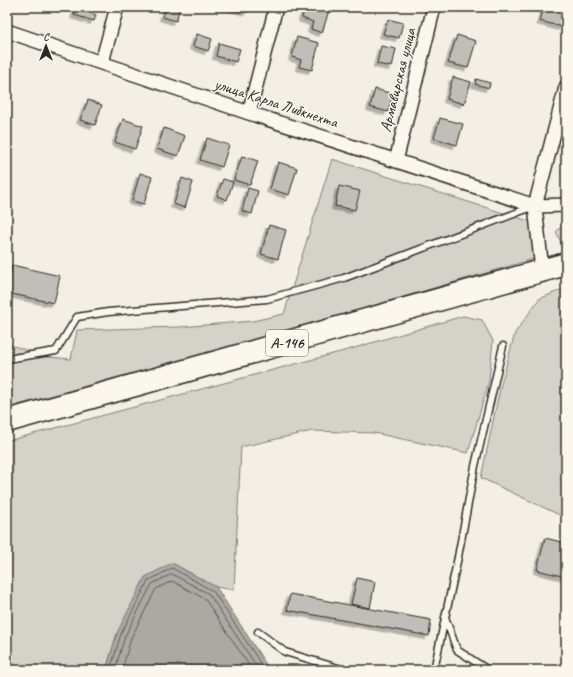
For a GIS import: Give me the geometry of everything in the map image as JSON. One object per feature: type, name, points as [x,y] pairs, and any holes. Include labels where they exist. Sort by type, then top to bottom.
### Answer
[{"type":"highway","name":"А-146","points":[[7,421],[566,264]]},
{"type":"street","points":[[102,62],[117,7]]},
{"type":"street","points":[[249,113],[276,7]]},
{"type":"street","name":"Армавирская улица","points":[[396,160],[434,7]]},
{"type":"street","name":"улица Карла Либкнехта","points":[[7,31],[249,113],[536,206]]},
{"type":"street","points":[[542,270],[536,206],[566,87]]},
{"type":"street","points":[[536,206],[566,205]]},
{"type":"lane","points":[[7,359],[56,351],[77,317],[108,312],[267,300],[344,278],[536,206]]},
{"type":"lane","points":[[434,670],[458,557],[475,466],[503,346]]},
{"type":"lane","points":[[445,617],[457,650],[488,670]]},
{"type":"lane","points":[[258,632],[285,652],[345,670]]},
{"type":"shaded area","points":[[332,159],[535,223],[537,258],[365,308],[7,408],[7,344],[48,357],[71,359],[77,330],[180,327],[253,321],[284,314]]},
{"type":"shaded area","points":[[565,223],[566,250],[565,251],[556,232]]},
{"type":"shaded area","points":[[566,288],[566,518],[481,478],[500,388],[515,333],[539,299]]},
{"type":"shaded area","points":[[463,316],[482,320],[493,341],[489,381],[468,453],[374,433],[312,431],[241,447],[234,590],[216,587],[172,563],[117,633],[106,670],[7,670],[7,441],[344,351]]},
{"type":"water","points":[[172,563],[216,587],[269,669],[272,670],[106,670],[117,633],[145,577]]},
{"type":"building","points":[[166,7],[180,7],[176,21],[163,17]]},
{"type":"building","points":[[229,7],[249,7],[248,12]]},
{"type":"building","points":[[305,7],[330,7],[322,33],[311,29],[313,22],[302,18]]},
{"type":"building","points":[[544,7],[566,7],[566,15],[562,27],[540,21]]},
{"type":"building","points":[[76,9],[96,15],[94,21],[74,15]]},
{"type":"building","points":[[388,19],[403,23],[399,38],[383,34]]},
{"type":"building","points":[[197,34],[212,39],[208,51],[193,46]]},
{"type":"building","points":[[457,35],[476,41],[468,68],[448,63]]},
{"type":"building","points":[[297,37],[319,43],[312,70],[299,67],[301,60],[292,57]]},
{"type":"building","points":[[219,43],[240,49],[236,62],[216,56]]},
{"type":"building","points":[[381,46],[396,49],[392,67],[377,64]]},
{"type":"building","points":[[453,77],[471,82],[464,104],[447,99]]},
{"type":"building","points":[[476,79],[490,83],[489,88],[475,84]]},
{"type":"building","points":[[375,89],[393,94],[388,112],[370,107]]},
{"type":"building","points":[[88,100],[102,105],[95,125],[80,120]]},
{"type":"building","points":[[440,118],[463,124],[457,145],[434,138]]},
{"type":"building","points":[[123,119],[143,126],[135,149],[115,142]]},
{"type":"building","points":[[164,128],[185,136],[178,156],[157,149]]},
{"type":"building","points":[[207,138],[229,145],[222,167],[200,160]]},
{"type":"building","points":[[242,156],[258,161],[250,185],[234,180]]},
{"type":"building","points":[[278,162],[297,168],[289,195],[270,189]]},
{"type":"building","points":[[140,173],[152,177],[144,204],[132,201]]},
{"type":"building","points":[[182,178],[193,182],[185,208],[174,204]]},
{"type":"building","points":[[223,179],[233,182],[227,200],[217,196]]},
{"type":"building","points":[[339,186],[360,191],[355,210],[335,206]]},
{"type":"building","points":[[248,188],[258,191],[252,214],[242,211]]},
{"type":"building","points":[[269,225],[286,230],[278,259],[261,254]]},
{"type":"building","points":[[12,265],[60,276],[54,303],[7,293]]},
{"type":"building","points":[[545,538],[566,543],[566,577],[537,570]]},
{"type":"building","points":[[357,578],[375,582],[370,608],[351,604]]},
{"type":"building","points":[[290,594],[431,620],[429,636],[287,610]]}]
